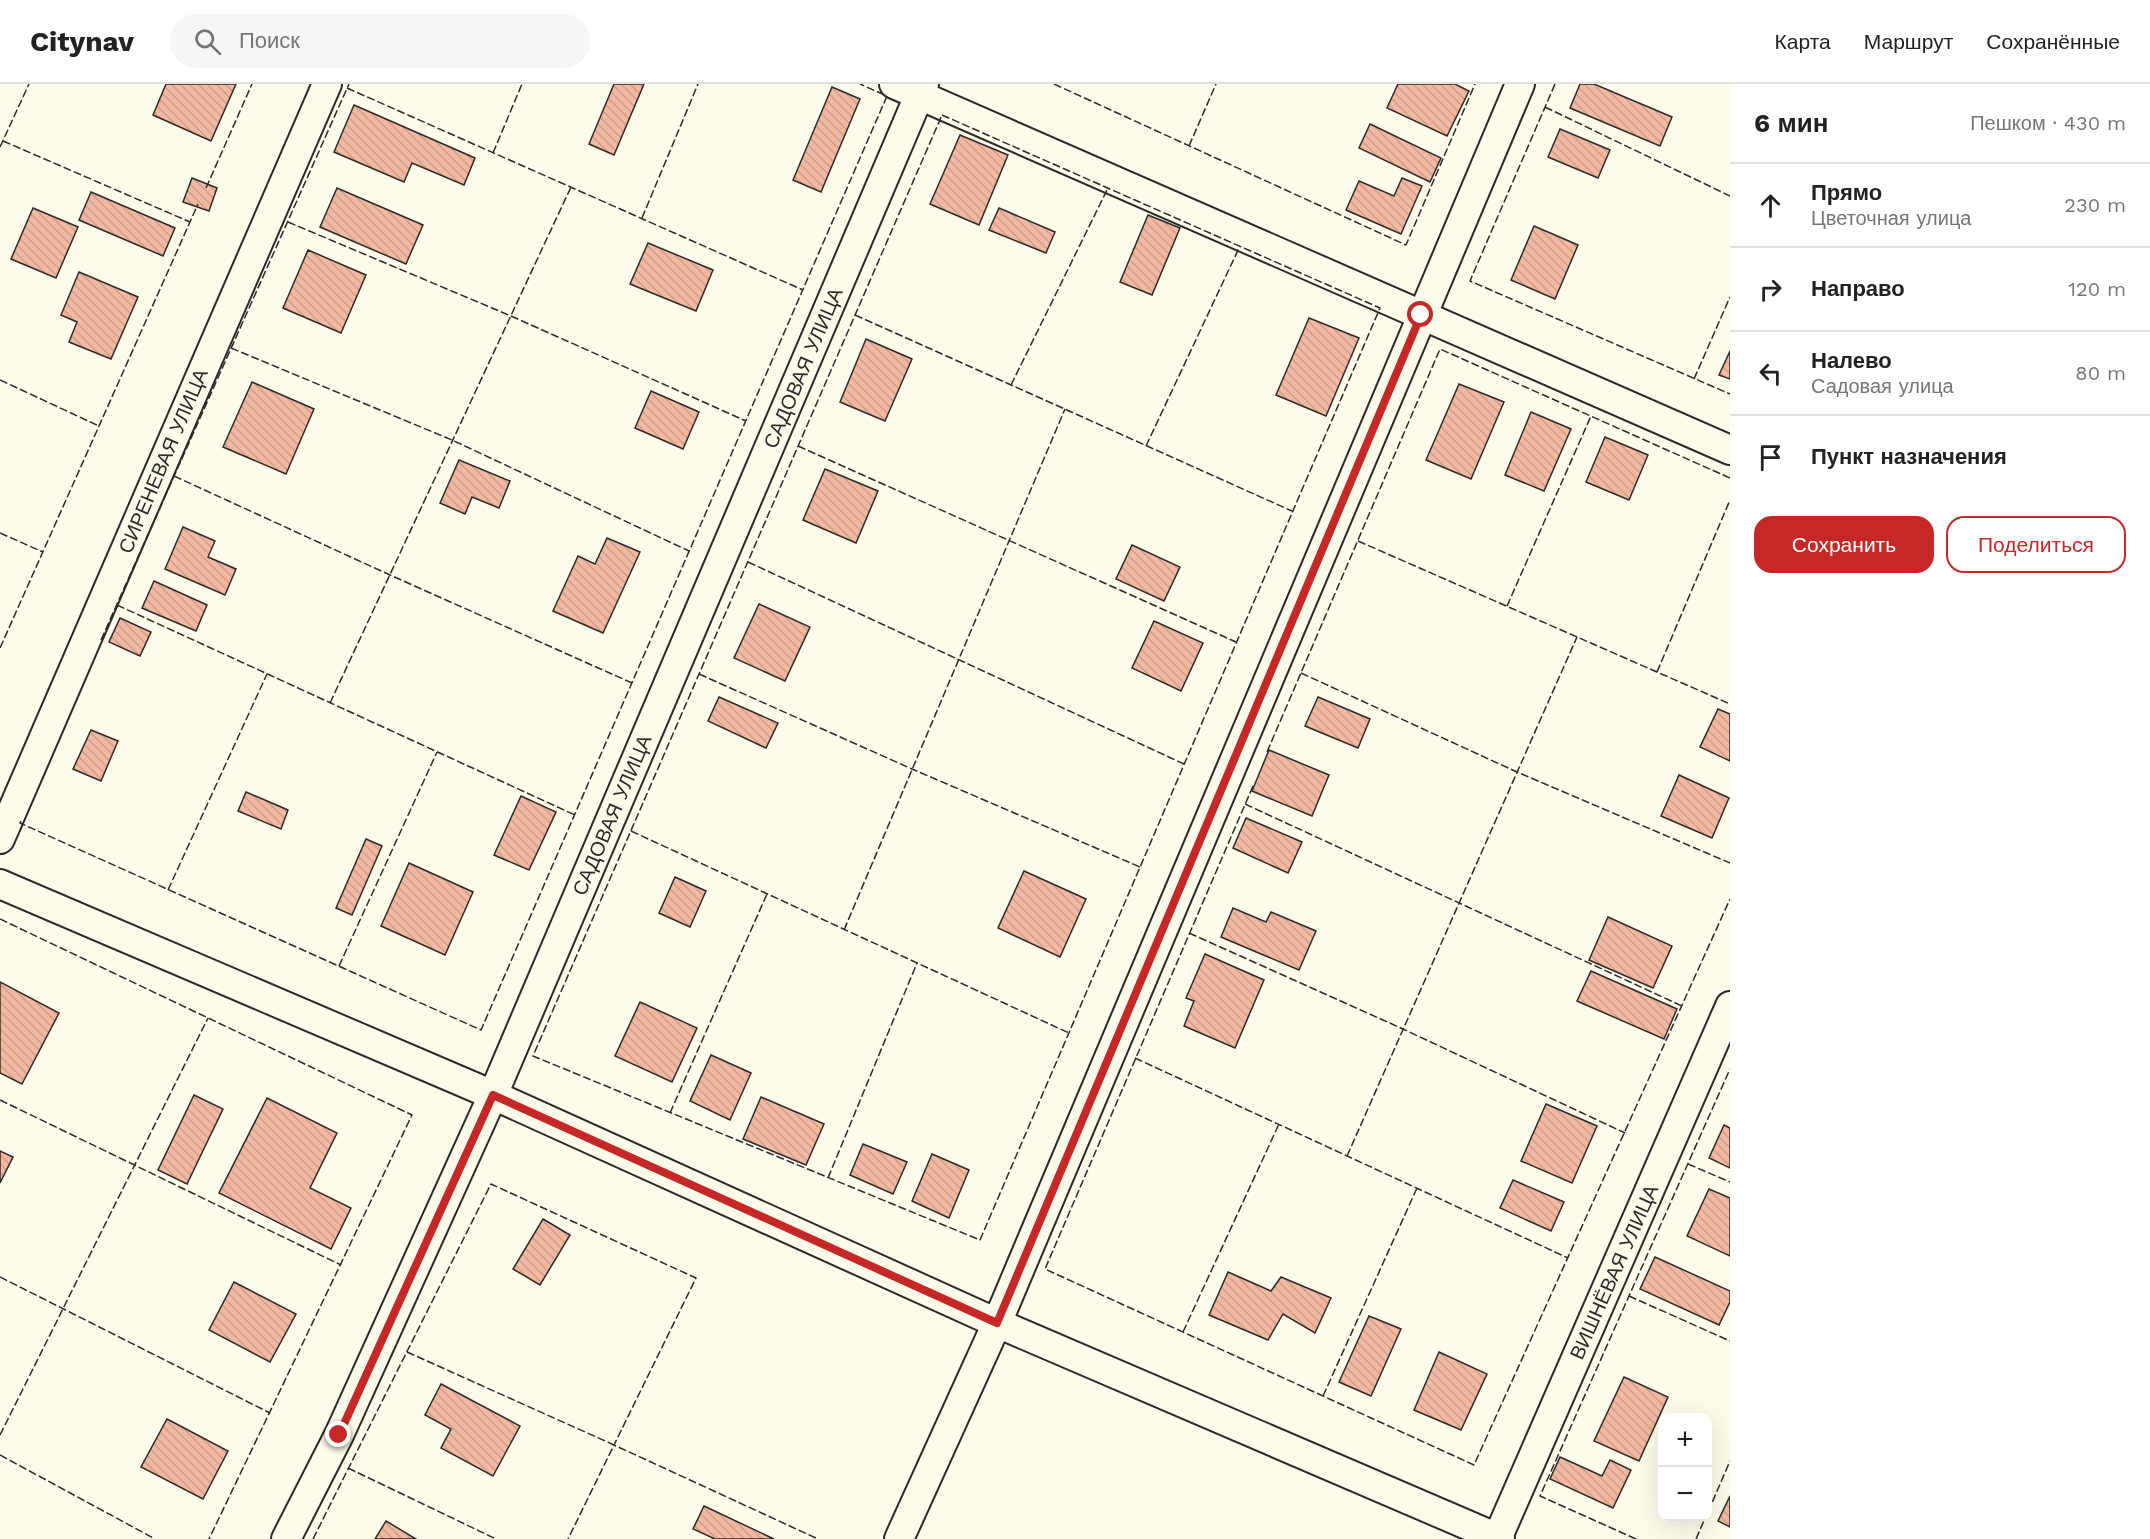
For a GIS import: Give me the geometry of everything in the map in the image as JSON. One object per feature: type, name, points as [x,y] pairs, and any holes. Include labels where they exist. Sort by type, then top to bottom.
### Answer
[{"type":"street","name":"СИРЕНЕВАЯ УЛИЦА","points":[[0,839],[327,84]]},
{"type":"street","points":[[899,1539],[997,1323],[1520,84]]},
{"type":"street","points":[[912,88],[1730,450]]},
{"type":"street","name":"САДОВАЯ УЛИЦА","points":[[286,1539],[339,1435],[493,1095],[912,88]]},
{"type":"street","points":[[0,884],[493,1095],[997,1323],[1498,1539]]},
{"type":"street","name":"ВИШНЁВАЯ УЛИЦА","points":[[1498,1539],[1730,1006]]},
{"type":"building","points":[[166,84],[236,84],[211,141],[153,115]]},
{"type":"building","points":[[614,84],[644,84],[614,155],[589,144]]},
{"type":"building","points":[[1398,84],[1455,84],[1469,91],[1447,136],[1387,108]]},
{"type":"building","points":[[1580,84],[1594,84],[1672,117],[1660,146],[1570,108]]},
{"type":"building","points":[[832,87],[860,99],[821,192],[793,180]]},
{"type":"building","points":[[354,105],[475,158],[464,185],[412,163],[404,182],[334,152]]},
{"type":"building","points":[[1370,124],[1441,158],[1430,182],[1359,148]]},
{"type":"building","points":[[1560,129],[1610,150],[1598,178],[1548,157]]},
{"type":"building","points":[[960,135],[1008,155],[979,225],[930,204]]},
{"type":"building","points":[[192,178],[217,188],[209,211],[183,202]]},
{"type":"building","points":[[1402,178],[1422,186],[1401,234],[1346,210],[1359,181],[1394,196]]},
{"type":"building","points":[[337,188],[423,225],[406,264],[320,227]]},
{"type":"building","points":[[91,192],[175,228],[163,256],[79,220]]},
{"type":"building","points":[[33,208],[78,227],[56,278],[11,259]]},
{"type":"building","points":[[999,208],[1055,232],[1046,253],[989,230]]},
{"type":"building","points":[[1148,215],[1180,228],[1152,295],[1120,282]]},
{"type":"building","points":[[1534,226],[1578,245],[1555,299],[1511,280]]},
{"type":"building","points":[[648,243],[713,270],[696,311],[630,284]]},
{"type":"building","points":[[308,250],[366,275],[341,333],[283,308]]},
{"type":"building","points":[[79,272],[138,297],[111,359],[69,342],[77,322],[61,315]]},
{"type":"building","points":[[1309,318],[1359,338],[1326,416],[1276,395]]},
{"type":"building","points":[[866,339],[912,359],[885,421],[840,402]]},
{"type":"building","points":[[1730,351],[1730,379],[1719,375]]},
{"type":"building","points":[[252,382],[314,409],[286,474],[223,447]]},
{"type":"building","points":[[1459,384],[1504,402],[1471,479],[1426,460]]},
{"type":"building","points":[[651,391],[699,412],[683,449],[635,428]]},
{"type":"building","points":[[1531,412],[1571,429],[1544,491],[1505,475]]},
{"type":"building","points":[[1605,437],[1648,455],[1629,500],[1586,482]]},
{"type":"building","points":[[459,460],[510,481],[499,508],[472,497],[465,514],[440,503]]},
{"type":"building","points":[[825,469],[878,491],[856,543],[803,520]]},
{"type":"building","points":[[183,527],[215,541],[208,557],[236,569],[225,595],[165,569]]},
{"type":"building","points":[[607,538],[640,552],[603,633],[553,611],[578,556],[595,564]]},
{"type":"building","points":[[1132,545],[1180,567],[1164,601],[1116,579]]},
{"type":"building","points":[[154,581],[207,605],[196,631],[142,608]]},
{"type":"building","points":[[759,604],[810,627],[785,681],[734,658]]},
{"type":"building","points":[[120,618],[151,632],[140,656],[109,642]]},
{"type":"building","points":[[1154,621],[1203,643],[1181,691],[1132,668]]},
{"type":"building","points":[[719,697],[778,723],[766,748],[708,721]]},
{"type":"building","points":[[1318,697],[1370,719],[1358,748],[1305,726]]},
{"type":"building","points":[[1718,709],[1730,714],[1730,761],[1700,747]]},
{"type":"building","points":[[91,730],[118,741],[101,781],[73,769]]},
{"type":"building","points":[[1269,750],[1329,775],[1312,816],[1252,791]]},
{"type":"building","points":[[1679,775],[1729,798],[1712,838],[1661,816]]},
{"type":"building","points":[[246,792],[288,810],[281,829],[238,811]]},
{"type":"building","points":[[521,796],[556,812],[529,870],[494,855]]},
{"type":"building","points":[[1246,818],[1302,842],[1288,873],[1233,848]]},
{"type":"building","points":[[366,839],[382,846],[352,915],[336,908]]},
{"type":"building","points":[[409,863],[473,892],[445,955],[381,926]]},
{"type":"building","points":[[1024,871],[1086,899],[1060,957],[998,928]]},
{"type":"building","points":[[675,877],[706,891],[690,927],[659,913]]},
{"type":"building","points":[[1233,908],[1266,922],[1271,912],[1316,931],[1299,970],[1221,937]]},
{"type":"building","points":[[1608,917],[1672,946],[1653,988],[1589,960]]},
{"type":"building","points":[[1205,954],[1264,980],[1235,1048],[1184,1026],[1194,1001],[1186,998]]},
{"type":"building","points":[[1591,971],[1677,1009],[1664,1039],[1577,1001]]},
{"type":"building","points":[[0,982],[59,1013],[22,1084],[0,1073]]},
{"type":"building","points":[[640,1002],[697,1028],[672,1082],[615,1056]]},
{"type":"building","points":[[711,1055],[751,1073],[730,1120],[690,1101]]},
{"type":"building","points":[[194,1095],[223,1109],[187,1184],[158,1170]]},
{"type":"building","points":[[761,1097],[824,1124],[806,1165],[743,1139]]},
{"type":"building","points":[[267,1098],[337,1133],[310,1188],[351,1208],[331,1249],[219,1193]]},
{"type":"building","points":[[1546,1104],[1597,1126],[1572,1183],[1521,1161]]},
{"type":"building","points":[[1724,1125],[1730,1128],[1730,1168],[1709,1158]]},
{"type":"building","points":[[863,1144],[907,1162],[893,1194],[850,1175]]},
{"type":"building","points":[[0,1151],[13,1157],[0,1183]]},
{"type":"building","points":[[932,1154],[969,1170],[949,1218],[912,1201]]},
{"type":"building","points":[[1513,1180],[1564,1202],[1551,1231],[1500,1208]]},
{"type":"building","points":[[1709,1189],[1730,1198],[1730,1256],[1687,1236]]},
{"type":"building","points":[[543,1219],[570,1235],[540,1285],[513,1269]]},
{"type":"building","points":[[1655,1257],[1730,1291],[1730,1302],[1719,1325],[1640,1289]]},
{"type":"building","points":[[1228,1272],[1271,1291],[1281,1277],[1331,1298],[1315,1333],[1283,1314],[1268,1340],[1209,1315]]},
{"type":"building","points":[[234,1282],[296,1314],[270,1362],[209,1330]]},
{"type":"building","points":[[1369,1316],[1401,1329],[1371,1396],[1339,1382]]},
{"type":"building","points":[[1439,1352],[1487,1374],[1461,1430],[1414,1410]]},
{"type":"building","points":[[1624,1377],[1668,1397],[1661,1413],[1658,1413],[1658,1419],[1639,1461],[1594,1441]]},
{"type":"building","points":[[441,1384],[520,1426],[493,1476],[441,1448],[451,1429],[425,1415]]},
{"type":"building","points":[[167,1419],[228,1451],[203,1499],[141,1467]]},
{"type":"building","points":[[1560,1457],[1602,1476],[1610,1460],[1631,1470],[1613,1508],[1550,1479]]},
{"type":"building","points":[[1730,1496],[1730,1527],[1718,1521]]},
{"type":"building","points":[[704,1506],[774,1539],[715,1539],[693,1529]]},
{"type":"building","points":[[386,1521],[416,1539],[375,1539]]},
{"type":"fence","points":[[0,147],[29,84]]},
{"type":"fence","points":[[206,188],[252,84]]},
{"type":"fence","points":[[101,640],[349,84]]},
{"type":"fence","points":[[493,153],[522,84]]},
{"type":"fence","points":[[642,218],[698,84]]},
{"type":"fence","points":[[21,821],[20,823],[481,1030],[887,96],[860,84]]},
{"type":"fence","points":[[1054,84],[1406,245],[1475,84]]},
{"type":"fence","points":[[1189,146],[1216,84]]},
{"type":"fence","points":[[1555,84],[1470,281],[1730,394]]},
{"type":"fence","points":[[347,88],[803,290]]},
{"type":"fence","points":[[1545,107],[1730,196]]},
{"type":"fence","points":[[942,115],[1380,308],[980,1240],[533,1056],[942,115]]},
{"type":"fence","points":[[3,141],[190,222]]},
{"type":"fence","points":[[330,703],[571,187]]},
{"type":"fence","points":[[1011,385],[1108,188]]},
{"type":"fence","points":[[0,648],[198,204]]},
{"type":"fence","points":[[288,222],[511,316],[746,421]]},
{"type":"fence","points":[[1146,446],[1240,246]]},
{"type":"fence","points":[[1694,379],[1730,297]]},
{"type":"fence","points":[[855,315],[1292,511]]},
{"type":"fence","points":[[231,348],[452,440],[689,551]]},
{"type":"fence","points":[[1267,752],[1440,349],[1730,478]]},
{"type":"fence","points":[[0,380],[99,426]]},
{"type":"fence","points":[[844,930],[1065,409]]},
{"type":"fence","points":[[1507,606],[1591,416]]},
{"type":"fence","points":[[798,446],[1236,642]]},
{"type":"fence","points":[[174,476],[632,683]]},
{"type":"fence","points":[[1657,672],[1730,500]]},
{"type":"fence","points":[[0,533],[43,552]]},
{"type":"fence","points":[[1358,541],[1730,704]]},
{"type":"fence","points":[[748,562],[1184,764]]},
{"type":"fence","points":[[117,605],[575,815]]},
{"type":"fence","points":[[1347,1156],[1577,637]]},
{"type":"fence","points":[[1301,673],[1517,772],[1730,863]]},
{"type":"fence","points":[[168,890],[267,674]]},
{"type":"fence","points":[[699,674],[1140,867]]},
{"type":"fence","points":[[339,966],[437,752]]},
{"type":"fence","points":[[1253,786],[1045,1269],[1474,1465],[1730,899]]},
{"type":"fence","points":[[1245,804],[1682,1006]]},
{"type":"fence","points":[[631,831],[1069,1033]]},
{"type":"fence","points":[[670,1113],[767,894]]},
{"type":"fence","points":[[0,919],[412,1115],[209,1539]]},
{"type":"fence","points":[[1189,933],[1403,1029],[1625,1133]]},
{"type":"fence","points":[[828,1178],[917,963]]},
{"type":"fence","points":[[0,1435],[208,1018]]},
{"type":"fence","points":[[1135,1058],[1568,1258]]},
{"type":"fence","points":[[1636,1539],[1540,1496],[1730,1069]]},
{"type":"fence","points":[[0,1100],[341,1265]]},
{"type":"fence","points":[[1183,1332],[1279,1124]]},
{"type":"fence","points":[[1688,1164],[1730,1182]]},
{"type":"fence","points":[[313,1539],[491,1184],[696,1278],[614,1445],[818,1539]]},
{"type":"fence","points":[[1323,1396],[1417,1188]]},
{"type":"fence","points":[[0,1277],[270,1413]]},
{"type":"fence","points":[[1629,1296],[1730,1341]]},
{"type":"fence","points":[[407,1352],[614,1445],[568,1539]]},
{"type":"fence","points":[[0,1455],[155,1539]]},
{"type":"fence","points":[[1712,1503],[1730,1461]]},
{"type":"fence","points":[[348,1468],[496,1539]]},
{"type":"fence","points":[[1696,1539],[1704,1521]]},
{"type":"route","points":[[339,1435],[493,1095],[997,1323],[1421,315]]}]
